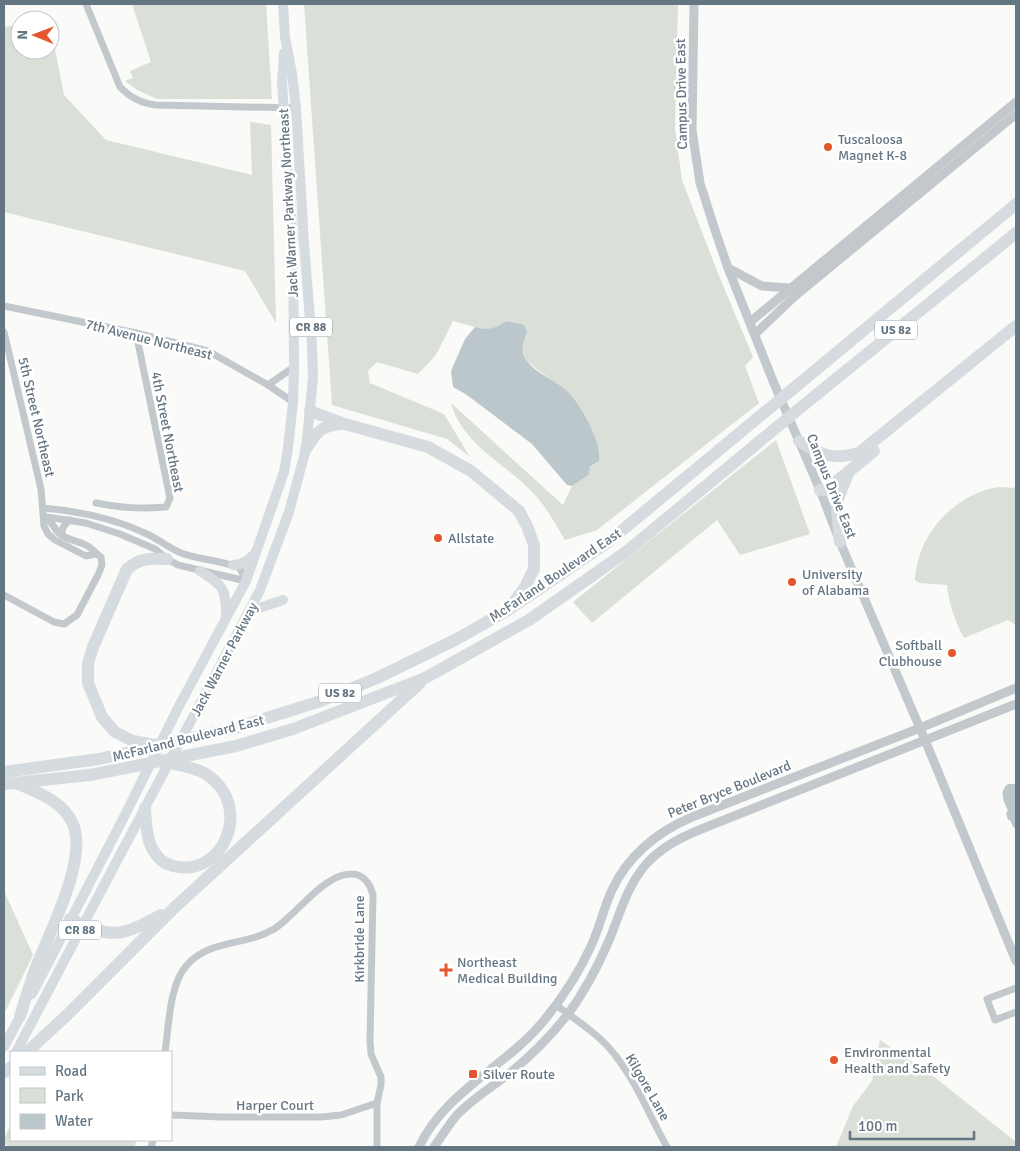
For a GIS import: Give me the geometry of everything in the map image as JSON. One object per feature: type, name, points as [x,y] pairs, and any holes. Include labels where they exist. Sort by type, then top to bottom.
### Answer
[{"type":"highway","name":"McFarland Boulevard East","points":[[4,772],[99,759],[235,728],[321,701],[377,678],[457,639],[508,610],[608,542],[1016,204]]},
{"type":"highway","name":"McFarland Boulevard East","points":[[10,783],[90,775],[236,746],[293,729],[425,678],[528,620],[626,552],[805,404],[1016,234]]},
{"type":"highway","points":[[820,490],[828,479],[859,453],[1016,326]]},
{"type":"highway","points":[[820,490],[826,490],[1016,336]]},
{"type":"highway","points":[[310,411],[345,424],[428,447],[471,471],[518,511],[527,526],[534,545],[534,569],[525,587],[508,610]]},
{"type":"highway","points":[[306,449],[316,433],[330,424],[345,424]]},
{"type":"highway","points":[[799,441],[812,450],[831,456],[843,458],[859,453]]},
{"type":"highway","points":[[840,542],[838,499],[850,471]]},
{"type":"highway","points":[[160,746],[133,741],[115,732],[102,717],[88,683],[88,663],[93,647],[127,569],[136,561],[155,558],[167,559]]},
{"type":"highway","points":[[28,1051],[66,1016],[174,908],[425,678]]},
{"type":"highway","points":[[145,808],[147,833],[154,852],[165,863],[180,868],[200,865],[216,853],[228,836],[231,816],[230,806],[221,787],[205,774],[160,761]]},
{"type":"highway","points":[[10,783],[46,796],[63,808],[74,824],[77,844],[73,874],[36,968],[20,1016]]},
{"type":"highway","points":[[70,919],[97,931],[116,934],[135,929],[174,908]]},
{"type":"main road","name":"Jack Warner Parkway Northeast","points":[[283,4],[285,37],[296,108],[312,345],[310,411]]},
{"type":"main road","name":"Jack Warner Parkway Northeast","points":[[179,706],[246,581],[284,472],[288,448],[293,402],[294,367],[293,239],[282,82],[285,37]]},
{"type":"main road","name":"7th Avenue Northeast","points":[[293,402],[310,411]]},
{"type":"main road","name":"Jack Warner Parkway","points":[[17,1051],[260,590],[289,512],[306,449],[310,411]]},
{"type":"main road","points":[[233,565],[250,559],[258,550]]},
{"type":"main road","points":[[200,571],[216,581],[226,595],[226,620]]},
{"type":"main road","points":[[246,581],[260,590]]},
{"type":"main road","points":[[250,611],[283,600]]},
{"type":"main road","name":"Jack Warner Parkway","points":[[4,1047],[124,817],[179,706]]},
{"type":"street","points":[[86,4],[120,87],[136,100],[156,105],[296,108]]},
{"type":"street","name":"Campus Drive East","points":[[694,4],[692,130],[704,200],[728,268],[840,542],[920,728],[1016,961]]},
{"type":"street","points":[[750,322],[1016,102]]},
{"type":"street","points":[[755,334],[795,296],[1016,114]]},
{"type":"street","points":[[728,268],[762,286],[790,288]]},
{"type":"street","name":"7th Avenue Northeast","points":[[4,306],[136,333],[208,351],[268,385],[293,402]]},
{"type":"street","name":"5th Street Northeast","points":[[4,332],[41,489],[45,517],[44,526],[48,534],[55,540],[78,552]]},
{"type":"street","name":"4th Street Northeast","points":[[96,503],[128,508],[166,507],[170,498],[136,333]]},
{"type":"street","points":[[268,385],[294,367]]},
{"type":"street","points":[[43,508],[82,513],[145,533],[178,552],[240,568],[246,581]]},
{"type":"street","points":[[45,517],[70,520],[106,529],[139,541],[178,565],[246,581]]},
{"type":"street","points":[[4,595],[54,622],[64,624],[77,615],[98,575],[102,565],[101,556],[95,554],[89,547],[62,536],[55,530],[52,521],[45,517]]},
{"type":"street","points":[[62,536],[61,531],[70,520]]},
{"type":"street","points":[[81,544],[78,552],[86,556],[95,554]]},
{"type":"street","name":"Peter Bryce Boulevard","points":[[419,1147],[424,1136],[441,1113],[460,1093],[511,1054],[541,1024],[556,1005],[584,961],[619,877],[638,853],[657,836],[685,820],[920,728],[1016,688]]},
{"type":"street","name":"Peter Bryce Boulevard","points":[[434,1147],[455,1117],[466,1106],[527,1058],[568,1014],[602,956],[622,902],[634,881],[648,862],[663,849],[683,836],[1016,704]]},
{"type":"street","name":"Kirkbride Lane","points":[[165,1051],[173,997],[178,980],[185,966],[193,958],[201,952],[214,947],[263,935],[274,929],[331,881],[349,874],[357,875],[365,879],[371,886],[373,895],[370,1041],[371,1054],[381,1077],[377,1103],[377,1147]]},
{"type":"street","points":[[1016,988],[987,999],[994,1020],[1016,1012]]},
{"type":"street","name":"Kilgore Lane","points":[[556,1005],[595,1035],[615,1055],[634,1084],[667,1147]]},
{"type":"street","name":"Harper Court","points":[[172,1115],[320,1117],[347,1114],[377,1103]]},
{"type":"green space","points":[[132,4],[266,4],[272,99],[157,99],[137,90],[125,81],[133,78],[130,71],[151,62]]},
{"type":"green space","points":[[304,4],[678,4],[675,129],[682,180],[753,357],[745,366],[759,403],[597,530],[565,540],[535,495],[487,454],[465,431],[451,403],[563,505],[572,486],[589,475],[590,468],[599,461],[569,393],[525,359],[522,348],[527,333],[506,321],[494,329],[486,330],[453,321],[436,355],[418,374],[377,362],[368,371],[370,383],[444,414],[470,457],[447,439],[332,405]]},
{"type":"green space","points":[[10,26],[10,60],[57,60],[64,95],[106,140],[252,175],[250,122],[271,125],[276,323],[245,271],[4,212],[4,27]]},
{"type":"green space","points":[[776,440],[810,534],[740,555],[717,520],[592,623],[573,602]]},
{"type":"green space","points":[[999,487],[1016,488],[1016,625],[1008,620],[964,638],[953,613],[947,585],[919,583],[915,580],[917,563],[923,547],[941,519],[967,498]]},
{"type":"green space","points":[[4,891],[33,955],[4,1014]]},
{"type":"green space","points":[[880,1040],[933,1076],[1016,1142],[1016,1147],[836,1147],[853,1106],[872,1081]]},
{"type":"green space","points":[[10,1127],[10,1141],[136,1141],[135,1147],[9,1147],[4,1143],[4,1138]]},
{"type":"water","points":[[506,321],[524,325],[527,333],[523,349],[525,358],[540,373],[568,392],[584,415],[594,435],[599,453],[599,461],[590,467],[589,475],[572,486],[567,485],[532,444],[467,395],[453,387],[451,371],[465,339],[475,327],[491,328]]},
{"type":"water","points":[[1008,784],[1016,784],[1016,829],[1008,820],[1006,813],[1008,810],[1003,793]]},
{"type":"place","name":"Tuscaloosa Magnet K-8","points":[[828,147]]},
{"type":"place","name":"Allstate","points":[[438,538]]},
{"type":"place","name":"University of Alabama","points":[[792,582]]},
{"type":"place","name":"Softball Clubhouse","points":[[952,653]]},
{"type":"place","name":"Northeast Medical Building","points":[[446,970]]},
{"type":"place","name":"Environmental Health and Safety","points":[[834,1060]]},
{"type":"place","name":"Silver Route","points":[[473,1074]]}]
